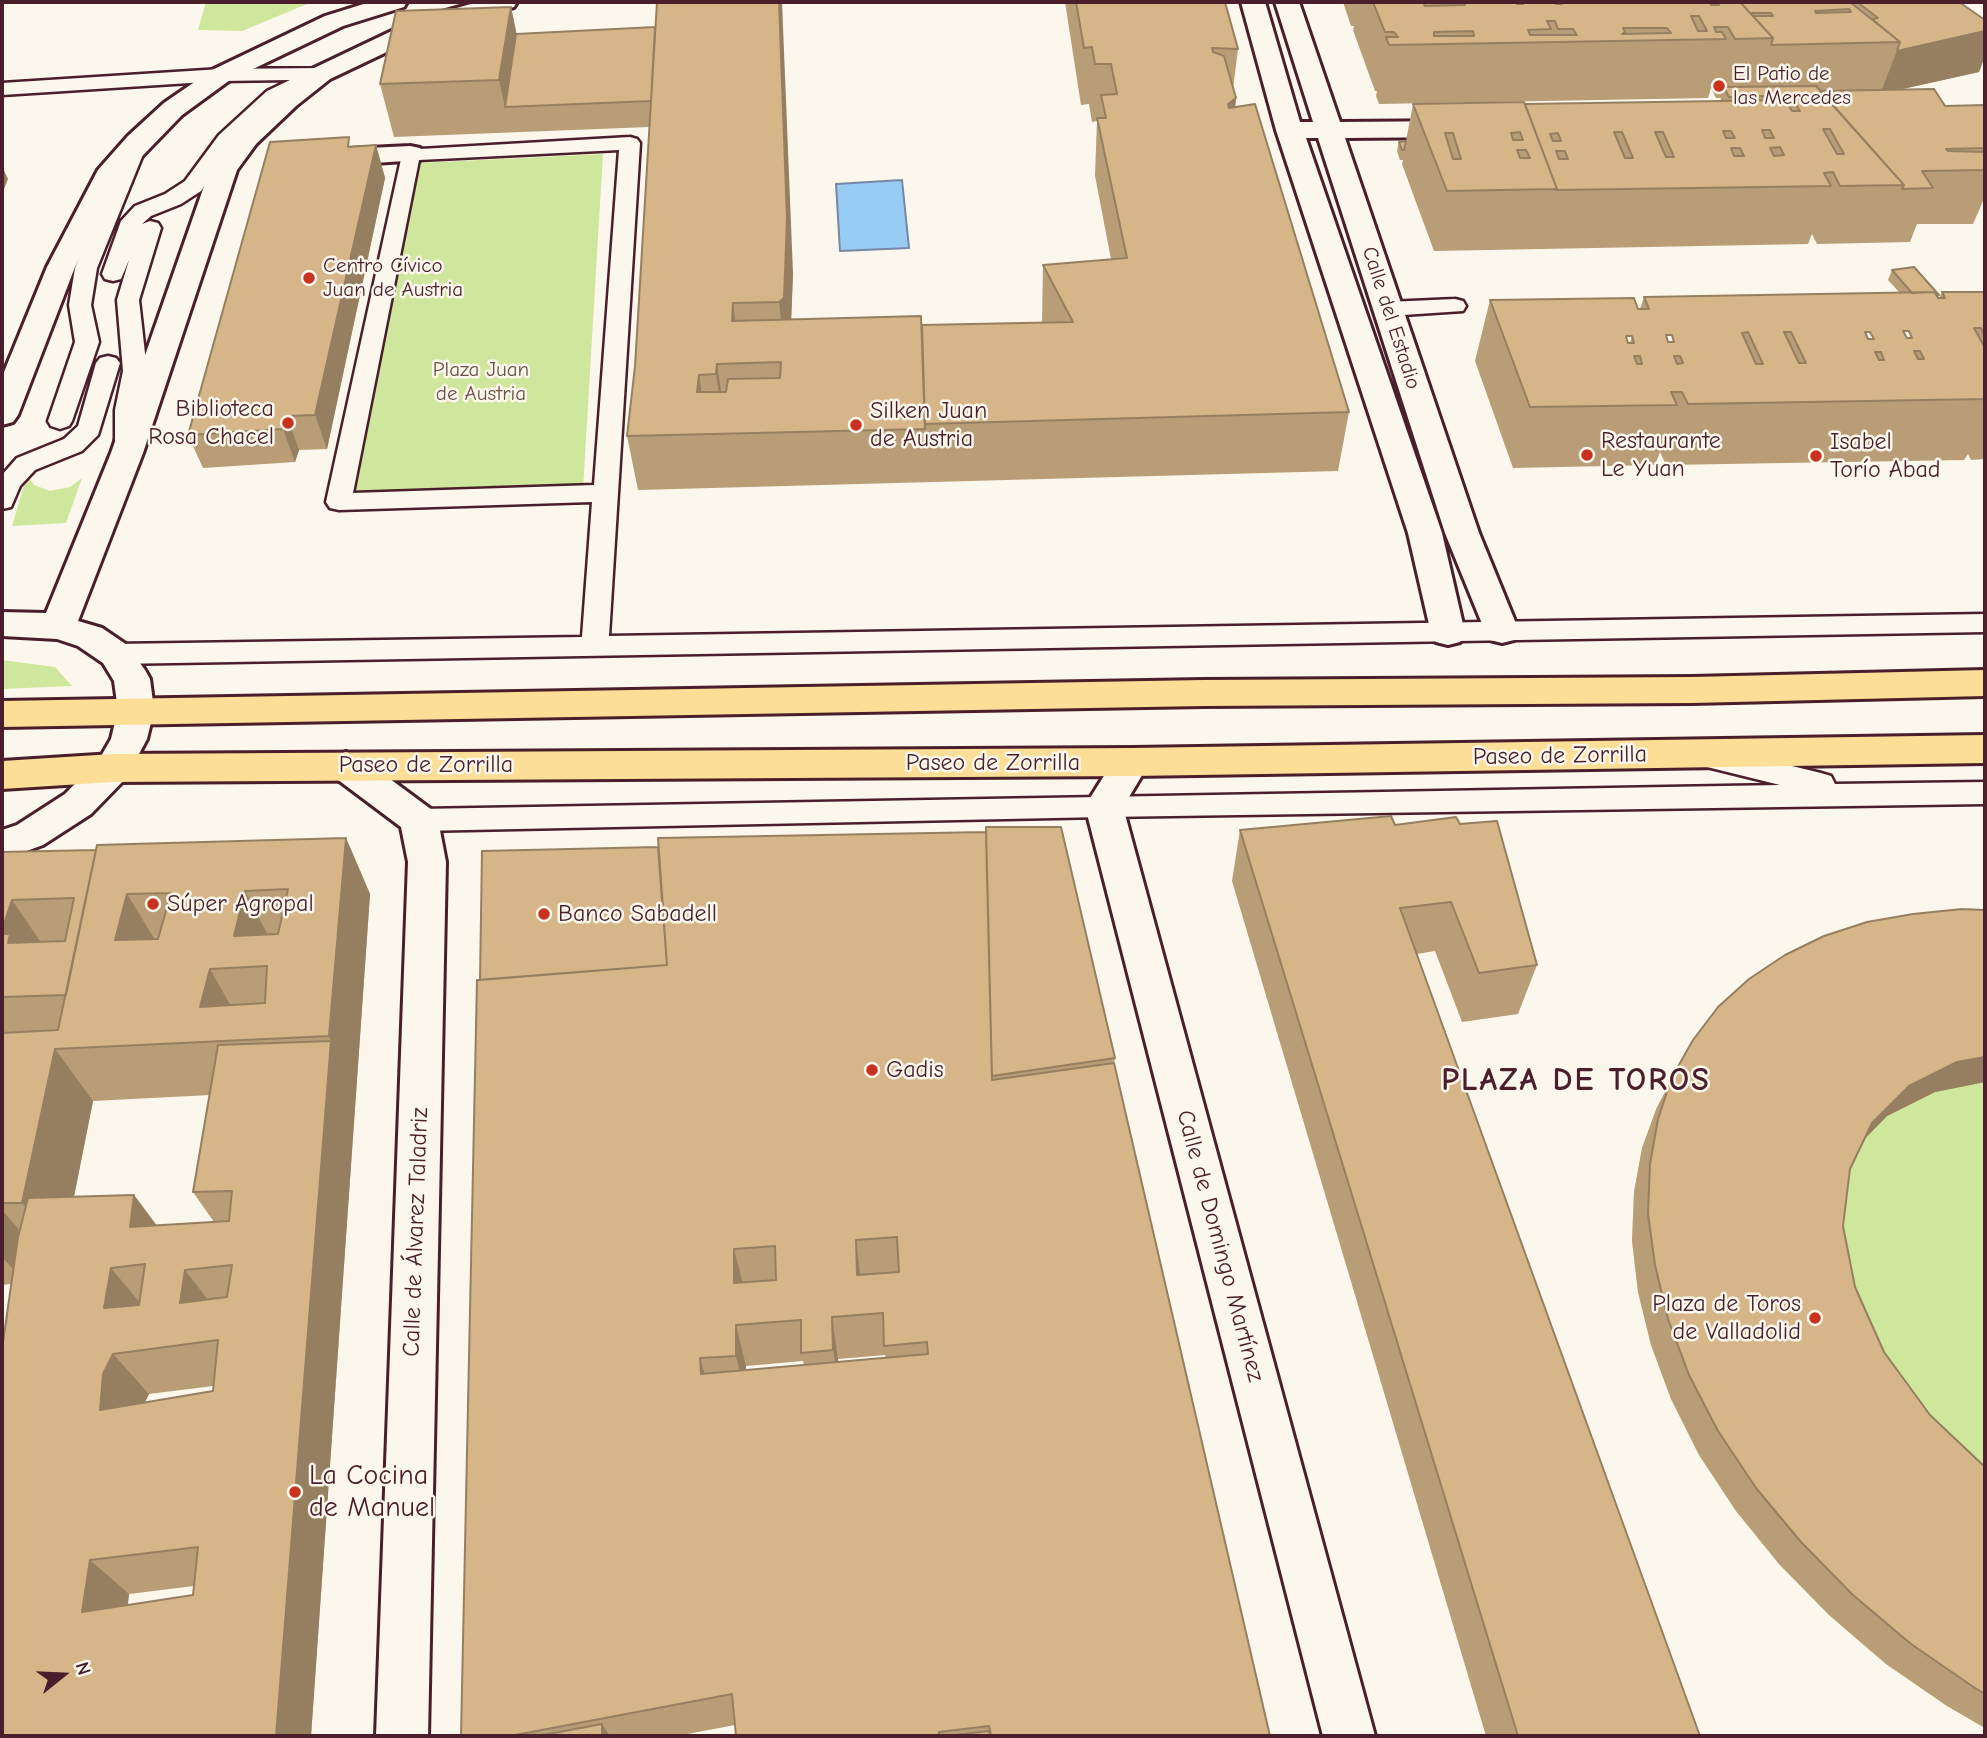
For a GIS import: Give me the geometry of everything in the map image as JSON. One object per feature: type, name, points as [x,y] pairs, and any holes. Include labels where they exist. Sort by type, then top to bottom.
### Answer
[{"type":"main road","points":[[2,714],[1148,694],[1706,690],[1985,683]]},
{"type":"main road","name":"Paseo de Zorrilla","points":[[2,775],[113,768],[1132,762],[1985,749]]},
{"type":"street","points":[[2,415],[61,267],[108,176],[138,142],[173,108],[221,75],[334,21],[395,2]]},
{"type":"street","points":[[58,627],[127,453],[224,169],[247,138],[287,100],[321,74],[426,24],[505,2]]},
{"type":"street","name":"Calle del Estadio","points":[[1253,2],[1289,130],[1425,533],[1448,633]]},
{"type":"street","name":"Calle del Estadio","points":[[1287,2],[1462,533],[1502,631]]},
{"type":"street","points":[[1289,130],[1490,129]]},
{"type":"street","points":[[300,160],[410,154]]},
{"type":"street","points":[[2,624],[23,623],[58,627],[90,637],[115,654],[132,679],[136,710],[129,739],[113,768],[78,804],[30,835],[2,845]]},
{"type":"street","points":[[1104,806],[1132,762]]},
{"type":"street","points":[[346,766],[419,820]]},
{"type":"street","name":"Calle de Domingo Martínez","points":[[1104,806],[1349,1736]]},
{"type":"street","name":"Calle de Álvarez Taladriz","points":[[402,1736],[427,862],[419,820]]},
{"type":"lane","points":[[2,89],[221,75],[321,74]]},
{"type":"lane","points":[[113,274],[132,221],[142,211],[173,199],[193,186],[226,139],[274,95],[321,74]]},
{"type":"lane","points":[[60,421],[87,342],[80,305],[86,268],[138,142]]},
{"type":"lane","points":[[595,645],[630,143],[410,154],[338,502],[605,493]]},
{"type":"lane","points":[[127,453],[127,411],[135,371],[128,300],[150,228]]},
{"type":"lane","points":[[1388,309],[1455,306]]},
{"type":"lane","points":[[2,500],[9,483],[26,464],[73,445],[89,429],[108,363]]},
{"type":"lane","points":[[115,654],[1985,623]]},
{"type":"lane","points":[[1695,754],[1865,795]]},
{"type":"lane","points":[[419,820],[1104,806],[1985,793]]},
{"type":"green space","points":[[206,2],[312,2],[242,31],[198,30]]},
{"type":"green space","name":"Plaza Juan de Austria","points":[[603,154],[583,489],[346,495],[419,163]]},
{"type":"green space","points":[[27,475],[34,485],[50,491],[70,487],[82,478],[66,523],[12,526]]},
{"type":"green space","points":[[2,660],[55,667],[72,686],[2,689]]},
{"type":"green space","name":"Plaza de Toros de Valladolid","points":[[1985,942],[1985,1728],[1947,1706],[1886,1664],[1829,1615],[1779,1564],[1736,1511],[1699,1455],[1671,1399],[1651,1345],[1638,1292],[1632,1241],[1634,1192],[1642,1148],[1657,1107],[1677,1069]]},
{"type":"water","points":[[902,180],[909,248],[840,251],[836,184]]},
{"type":"building","points":[[657,2],[779,2],[787,219],[784,298],[779,302],[733,303],[732,321],[921,316],[925,429],[627,436],[635,366]],"holes":[[[781,362],[780,378],[728,379],[726,392],[697,392],[699,375],[716,374],[717,364]]]},
{"type":"building","points":[[1076,2],[1225,2],[1238,49],[1212,48],[1213,52],[1224,56],[1236,98],[1228,104],[1229,108],[1255,104],[1349,412],[925,424],[922,325],[1073,322],[1043,265],[1127,258],[1097,118],[1106,118],[1101,95],[1117,94],[1111,64],[1095,64],[1092,47],[1084,48]]},
{"type":"building","points":[[1373,2],[1423,2],[1425,6],[1465,5],[1463,2],[1709,2],[1711,5],[1719,5],[1717,2],[1740,2],[1773,38],[1735,39],[1728,27],[1714,27],[1716,32],[1722,32],[1726,39],[1389,45],[1386,37],[1398,37],[1394,32],[1385,32]],"holes":[[[1691,16],[1699,16],[1707,31],[1698,31]],[[1547,21],[1555,21],[1558,29],[1573,29],[1577,35],[1530,35],[1528,30],[1551,29]],[[1623,28],[1667,28],[1671,33],[1622,34],[1625,32]],[[1473,31],[1474,36],[1434,36],[1434,32]]]},
{"type":"building","points":[[1850,2],[1900,42],[1771,45],[1773,38],[1753,16],[1773,16],[1771,13],[1750,13],[1741,3]],"holes":[[[1849,9],[1851,12],[1816,13],[1815,11]]]},
{"type":"building","points":[[1857,2],[1959,2],[1985,20],[1985,31],[1897,51],[1900,42],[1872,19],[1878,18]]},
{"type":"building","points":[[511,7],[499,80],[380,84],[396,11]]},
{"type":"building","points":[[655,27],[651,101],[505,107],[516,34]]},
{"type":"building","points":[[1816,86],[1904,185],[1840,186],[1833,172],[1824,173],[1831,186],[1556,190],[1525,104],[1785,100],[1792,111],[1800,111],[1793,100],[1803,100],[1800,95],[1729,97],[1724,87]],"holes":[[[1823,129],[1830,129],[1844,154],[1837,154]],[[1762,130],[1770,130],[1774,138],[1765,138]],[[1723,131],[1731,131],[1735,138],[1726,138]],[[1614,132],[1622,132],[1633,158],[1625,158]],[[1655,132],[1663,132],[1674,157],[1666,157]],[[1558,133],[1561,141],[1553,141],[1550,134]],[[1780,147],[1784,155],[1774,156],[1770,148]],[[1731,148],[1740,148],[1744,156],[1734,156]],[[1556,151],[1565,151],[1568,159],[1559,159]]]},
{"type":"building","points":[[1934,89],[1945,106],[1985,105],[1985,148],[1946,149],[1985,152],[1985,170],[1922,171],[1933,188],[1902,189],[1904,185],[1820,91]]},
{"type":"building","points":[[1524,102],[1557,189],[1447,191],[1413,104]],"holes":[[[1520,132],[1523,140],[1513,140],[1511,133]],[[1445,133],[1453,133],[1461,159],[1453,159]],[[1517,150],[1526,150],[1530,158],[1520,158]]]},
{"type":"building","name":"Centro Cívico Juan de Austria","points":[[349,137],[348,147],[376,145],[315,415],[287,416],[283,429],[188,435],[270,142]]},
{"type":"building","points":[[1406,141],[1404,150],[1402,150],[1399,142]]},
{"type":"building","points":[[1914,267],[1939,295],[1935,292],[1912,293],[1892,270]]},
{"type":"building","points":[[1935,292],[1938,298],[1945,298],[1942,292],[1985,292],[1985,336],[1981,328],[1974,328],[1985,348],[1985,399],[1688,404],[1682,392],[1671,392],[1677,405],[1530,407],[1490,300],[1634,298],[1638,309],[1649,309],[1644,297]],"holes":[[[1903,331],[1909,331],[1912,338],[1907,338]],[[1748,332],[1763,364],[1756,364],[1742,333]],[[1784,332],[1791,332],[1806,363],[1799,363]],[[1865,332],[1870,332],[1874,339],[1868,339]],[[1666,335],[1672,335],[1674,342],[1668,342]],[[1626,336],[1632,336],[1634,343],[1628,343]],[[1914,351],[1920,351],[1924,359],[1918,359]],[[1875,352],[1881,352],[1884,360],[1879,360]],[[1634,356],[1640,356],[1642,364],[1637,364]],[[1674,356],[1680,356],[1683,363],[1677,364]]]},
{"type":"building","points":[[1391,816],[1395,825],[1456,817],[1460,824],[1497,821],[1537,965],[1479,973],[1451,902],[1400,908],[1700,1736],[1518,1736],[1240,830]]},
{"type":"building","points":[[986,827],[1061,827],[1115,1058],[992,1076]]},
{"type":"building","points":[[986,832],[992,1080],[1114,1063],[1270,1736],[991,1736],[989,1726],[939,1732],[939,1736],[736,1736],[732,1694],[510,1736],[461,1736],[477,980],[667,965],[658,838]],"holes":[[[897,1237],[899,1272],[857,1275],[856,1240]],[[775,1246],[776,1280],[734,1283],[734,1249]],[[883,1313],[884,1346],[927,1342],[928,1354],[701,1374],[700,1358],[736,1356],[736,1325],[801,1320],[801,1353],[833,1350],[832,1317]]]},
{"type":"building","points":[[346,838],[329,1036],[55,1049],[22,1203],[2,1203],[2,1033],[58,1030],[97,845]],"holes":[[[288,889],[278,934],[234,936],[245,891]],[[171,893],[158,939],[115,940],[127,894]],[[267,966],[265,1003],[200,1007],[210,969]]]},
{"type":"building","points":[[658,847],[667,965],[480,980],[482,851]]},
{"type":"building","points":[[96,850],[66,995],[2,997],[2,934],[10,934],[8,943],[65,941],[74,898],[12,900],[2,930],[2,852]]},
{"type":"building","name":"Plaza de Toros de Valladolid","points":[[1962,909],[1985,910],[1985,1057],[1957,1062],[1909,1086],[1872,1123],[1850,1169],[1843,1226],[1855,1287],[1884,1352],[1930,1415],[1985,1467],[1985,1694],[1911,1644],[1853,1595],[1801,1542],[1756,1488],[1718,1431],[1689,1375],[1668,1319],[1655,1265],[1648,1214],[1650,1164],[1658,1119],[1672,1077],[1693,1040],[1718,1007],[1749,979],[1785,955],[1824,936],[1867,922]]},
{"type":"building","points":[[331,1041],[276,1736],[2,1736],[2,1349],[18,1237],[28,1198],[134,1195],[130,1227],[229,1221],[232,1191],[193,1192],[218,1045]],"holes":[[[145,1264],[139,1305],[104,1308],[111,1268]],[[232,1265],[227,1297],[180,1303],[185,1270]],[[218,1340],[213,1391],[100,1410],[103,1374],[113,1354]],[[198,1547],[193,1595],[82,1612],[90,1560]]]},
{"type":"building","points":[[602,1724],[602,1736],[538,1736]]},
{"type":"building","points":[[989,1731],[990,1736],[948,1736]]},
{"type":"place","name":"El Patio de las Mercedes","points":[[1719,86]]},
{"type":"place","name":"Centro Cívico Juan de Austria","points":[[309,278]]},
{"type":"place","name":"Biblioteca Rosa Chacel","points":[[288,423]]},
{"type":"place","name":"Silken Juan de Austria","points":[[856,425]]},
{"type":"place","name":"Restaurante Le Yuan","points":[[1587,455]]},
{"type":"place","name":"Isabel Torío Abad","points":[[1816,456]]},
{"type":"place","name":"Súper Agropal","points":[[153,904]]},
{"type":"place","name":"Banco Sabadell","points":[[544,914]]},
{"type":"place","name":"Gadis","points":[[872,1070]]},
{"type":"place","name":"Plaza de Toros de Valladolid","points":[[1815,1318]]},
{"type":"place","name":"La Cocina de Manuel","points":[[295,1492]]},
{"type":"district","name":"PLAZA DE TOROS","points":[[1576,1081]]}]
